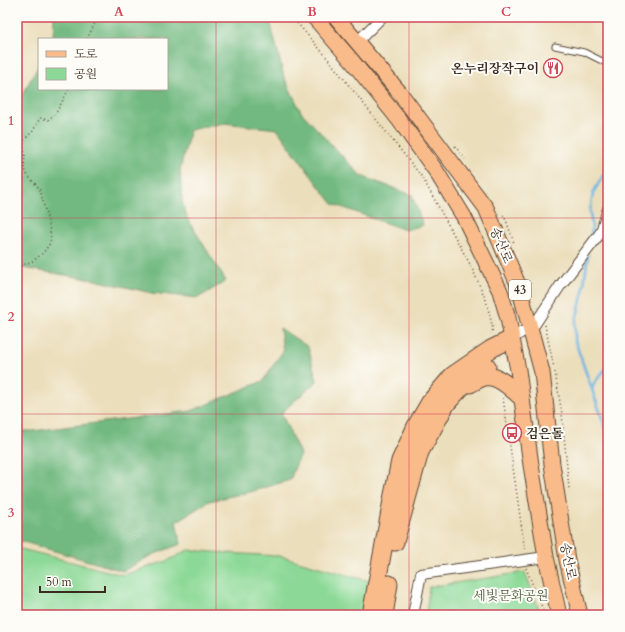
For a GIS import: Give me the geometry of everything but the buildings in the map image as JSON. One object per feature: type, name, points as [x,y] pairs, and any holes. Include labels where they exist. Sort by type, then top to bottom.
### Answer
[{"type":"highway","points":[[371,615],[400,462],[416,426],[430,402],[454,375],[494,348],[511,339]]},
{"type":"highway","points":[[384,615],[396,535],[420,452],[450,399],[469,378],[499,357],[511,339]]},
{"type":"highway","points":[[450,399],[470,384],[485,377],[496,378],[521,397]]},
{"type":"main road","name":"송산로","points":[[314,17],[352,60],[400,120],[436,171],[464,217],[500,291],[508,318],[546,557],[560,615]]},
{"type":"main road","name":"송산로","points":[[336,17],[400,93],[486,208],[519,287],[542,372],[552,464],[567,560],[580,615]]},
{"type":"street","points":[[357,42],[382,17]]},
{"type":"street","points":[[511,339],[535,324],[566,277],[601,232],[608,209]]},
{"type":"street","points":[[413,615],[421,574],[546,557]]},
{"type":"lane","points":[[555,46],[584,52],[608,64]]},
{"type":"path","points":[[88,38],[98,17]]},
{"type":"path","points":[[292,17],[324,54],[422,177],[471,266],[486,300],[493,329],[489,340],[494,348]]},
{"type":"path","points":[[17,267],[33,261],[43,253],[51,239],[39,188],[28,176],[24,168],[26,154],[24,140],[33,131],[40,118],[48,120],[56,113],[68,90]]},
{"type":"path","points":[[17,160],[26,154]]},
{"type":"path","points":[[503,382],[502,393],[526,548],[524,560],[544,615]]},
{"type":"green space","points":[[54,17],[267,17],[270,21],[284,77],[301,112],[361,176],[412,195],[423,225],[405,230],[333,204],[277,129],[224,123],[190,130],[180,170],[182,201],[187,218],[226,281],[198,298],[152,293],[95,280],[17,267],[17,104],[38,67],[38,90],[168,90],[168,38],[53,38]]},
{"type":"green space","points":[[280,328],[308,347],[317,381],[281,413],[300,454],[290,480],[250,492],[209,501],[176,522],[181,544],[152,555],[123,571],[17,540],[17,431],[33,431],[191,411],[263,381],[283,351]]},
{"type":"green space","points":[[17,548],[123,575],[167,561],[188,550],[280,556],[369,581],[362,615],[17,615]]},
{"type":"green space","name":"세빛문화공원","points":[[525,572],[541,615],[426,615],[429,587]]},
{"type":"waterway","points":[[590,240],[592,228],[590,212],[593,193],[608,167]]},
{"type":"waterway","points":[[588,255],[583,292],[575,324],[575,341],[608,435]]},
{"type":"waterway","points":[[592,390],[594,383],[608,366]]},
{"type":"place","name":"온누리장작구이","points":[[553,68]]},
{"type":"place","name":"검은돌","points":[[512,433]]}]
